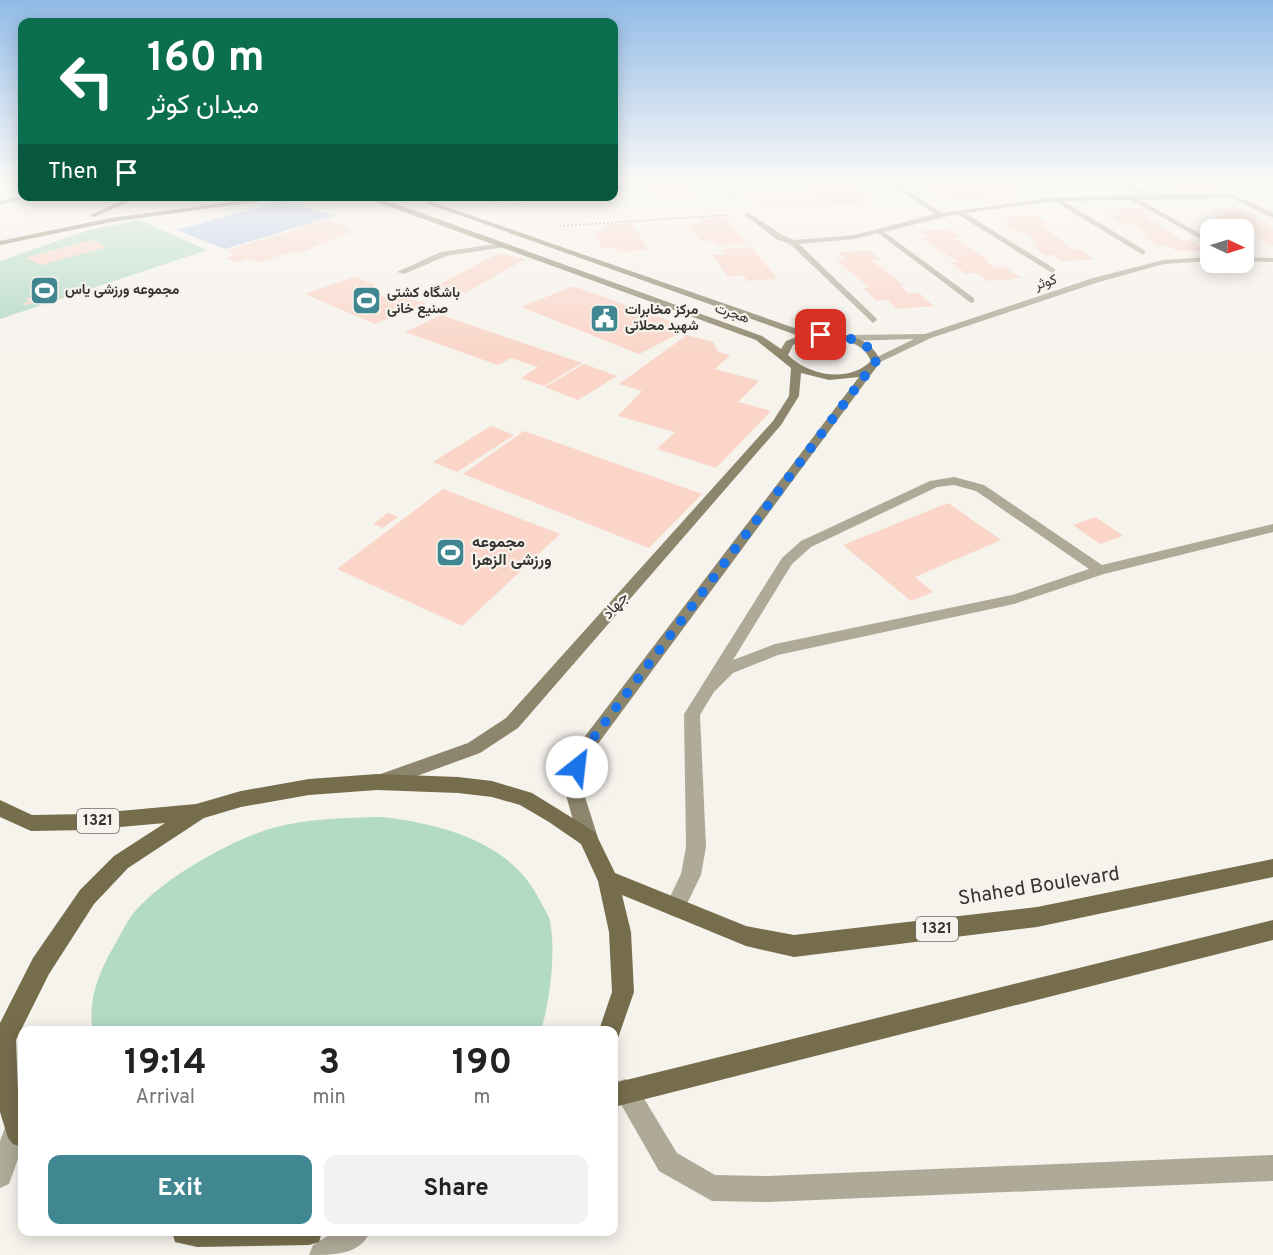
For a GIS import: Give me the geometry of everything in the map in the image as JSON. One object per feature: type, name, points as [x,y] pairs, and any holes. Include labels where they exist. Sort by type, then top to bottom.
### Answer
[{"type":"main road","points":[[0,243],[17,240]]},
{"type":"main road","name":"هجرت","points":[[487,240],[759,338],[796,367]]},
{"type":"main road","name":"هجرت","points":[[534,240],[808,336],[847,338]]},
{"type":"main road","points":[[783,355],[789,343],[808,336]]},
{"type":"main road","points":[[847,338],[868,348],[874,364]]},
{"type":"main road","points":[[796,367],[822,375],[838,376],[852,375],[874,364]]},
{"type":"main road","points":[[610,1026],[623,992],[620,932],[608,880],[588,838],[571,781],[582,753],[874,364]]},
{"type":"main road","name":"جهاد","points":[[377,782],[474,748],[512,723],[777,423],[794,396],[796,367]]},
{"type":"main road","points":[[18,1126],[3,1083],[4,1039],[41,966],[87,897],[121,862],[198,812],[241,799],[309,788],[377,782],[458,785],[492,789],[525,799],[588,838]]},
{"type":"main road","name":"1321","points":[[0,808],[31,823],[87,822],[198,812]]},
{"type":"main road","name":"Shahed Boulevard","points":[[608,880],[746,936],[794,946],[1037,917],[1273,868]]},
{"type":"main road","points":[[619,1093],[1273,930]]},
{"type":"street","points":[[786,240],[793,242],[823,240]]},
{"type":"street","points":[[890,240],[971,300]]},
{"type":"street","points":[[1001,240],[1052,271]]},
{"type":"street","points":[[1121,240],[1143,253]]},
{"type":"street","points":[[793,242],[873,320]]},
{"type":"street","points":[[401,273],[444,254],[502,245]]},
{"type":"street","points":[[1254,259],[1273,260]]},
{"type":"street","name":"کوثر","points":[[874,364],[928,336],[1119,274],[1164,262],[1200,260]]},
{"type":"street","name":"کوثر","points":[[847,338],[928,336]]},
{"type":"street","points":[[675,907],[691,875],[696,847],[692,714],[787,561],[806,544],[934,484],[954,481],[980,488],[1100,570]]},
{"type":"street","points":[[708,688],[727,669],[775,650],[1014,599],[1100,570],[1273,528]]},
{"type":"street","points":[[619,1093],[668,1162],[712,1188],[768,1190],[1273,1167]]},
{"type":"street","points":[[0,1175],[18,1136]]},
{"type":"street","points":[[324,1255],[351,1236]]},
{"type":"green space","name":"مجموعه ورزشی یاس","points":[[62,240],[184,240],[207,250],[0,319],[0,261]]},
{"type":"green space","points":[[382,817],[451,831],[494,850],[512,864],[528,881],[550,922],[551,976],[542,1026],[93,1026],[93,999],[99,977],[133,913],[149,897],[182,872],[238,841],[286,825],[341,818]]},
{"type":"water","points":[[201,240],[256,240],[225,249]]},
{"type":"building","points":[[91,240],[107,247],[41,265],[25,258]]},
{"type":"building","points":[[262,240],[333,240],[300,253],[294,251],[260,262],[249,258],[236,262],[225,258],[235,255],[225,251]]},
{"type":"building","points":[[598,240],[642,240],[648,250],[618,252],[616,247],[602,248]]},
{"type":"building","points":[[700,240],[744,240],[747,243],[717,245],[714,241]]},
{"type":"building","points":[[922,240],[956,240],[990,261],[985,261],[996,268],[1005,267],[1021,278],[987,281],[977,273],[966,274],[951,263],[958,262]]},
{"type":"building","points":[[1033,240],[1060,240],[1073,250],[1082,250],[1094,260],[1061,261],[1054,255],[1045,255],[1031,245],[1039,245]]},
{"type":"building","points":[[1147,240],[1192,241],[1200,246],[1200,251],[1176,251],[1167,245],[1157,246]]},
{"type":"building","points":[[1260,240],[1273,240],[1273,246]]},
{"type":"building","points":[[751,247],[778,279],[747,281],[743,275],[728,277],[712,255],[727,254],[723,249]]},
{"type":"building","points":[[869,250],[880,260],[871,260],[905,286],[900,286],[909,294],[919,293],[934,306],[897,309],[888,300],[877,301],[863,288],[870,288],[836,260],[846,259],[838,253]]},
{"type":"building","points":[[499,253],[526,259],[465,293],[436,286]]},
{"type":"building","name":"باشگاه کشتی صنیع خانی","points":[[354,277],[376,285],[364,289],[387,298],[405,298],[426,303],[375,324],[305,294]]},
{"type":"building","name":"مرکز مخابرات شهید محلاتی","points":[[573,286],[690,328],[639,354],[521,307]]},
{"type":"building","points":[[39,295],[48,298],[26,305],[22,304],[30,301],[25,299]]},
{"type":"building","points":[[441,315],[582,363],[544,386],[521,378],[538,367],[511,358],[498,365],[405,332]]},
{"type":"building","points":[[687,335],[713,342],[718,352],[730,355],[715,369],[759,381],[738,402],[771,411],[716,468],[657,449],[675,432],[618,416],[642,391],[619,384]]},
{"type":"building","points":[[584,364],[617,376],[578,400],[545,387]]},
{"type":"building","points":[[491,426],[514,435],[457,472],[433,462]]},
{"type":"building","points":[[524,431],[702,494],[649,548],[463,474]]},
{"type":"building","name":"مجموعه ورزشی الزهرا","points":[[443,489],[560,534],[462,626],[337,569]]},
{"type":"building","points":[[948,503],[1001,540],[915,577],[933,592],[911,601],[843,545]]},
{"type":"building","points":[[388,513],[398,517],[383,528],[373,524]]},
{"type":"building","points":[[1096,517],[1123,536],[1100,544],[1073,525]]},
{"type":"place","name":"مجموعه ورزشی یاس","points":[[44,290]]},
{"type":"place","name":"باشگاه کشتی صنیع خانی","points":[[366,301]]},
{"type":"place","name":"مرکز مخابرات شهید محلاتی","points":[[604,318]]},
{"type":"place","name":"مجموعه ورزشی الزهرا","points":[[451,552]]},
{"type":"route","points":[[577,767],[582,753],[876,361],[874,354],[859,342],[821,335]]}]
